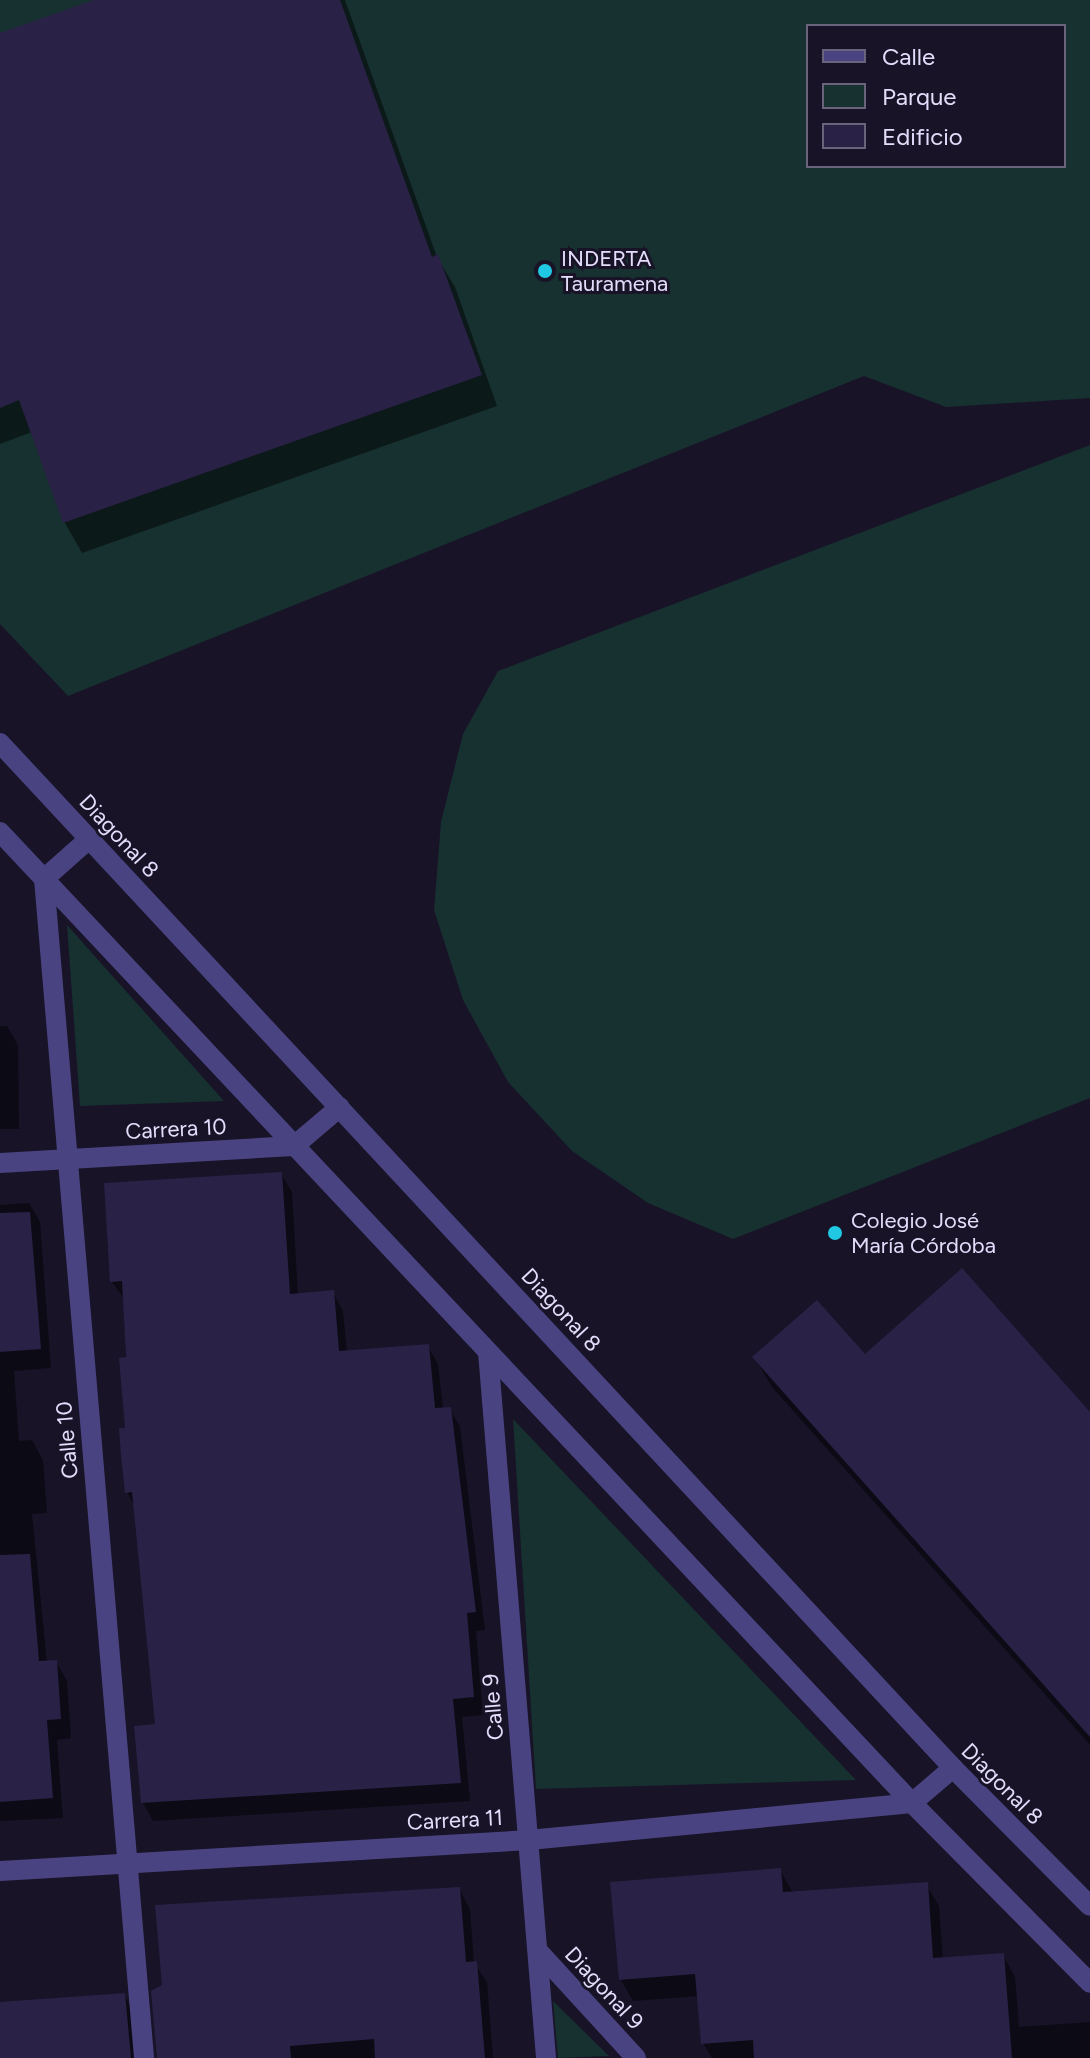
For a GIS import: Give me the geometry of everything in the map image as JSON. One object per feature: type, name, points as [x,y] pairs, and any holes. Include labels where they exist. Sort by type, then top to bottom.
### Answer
[{"type":"street","name":"Diagonal 8","points":[[0,743],[953,1768],[1090,1906]]},
{"type":"street","points":[[0,832],[912,1803],[1090,1983]]},
{"type":"street","points":[[44,879],[89,839]]},
{"type":"street","name":"Calle 10","points":[[44,879],[144,2058]]},
{"type":"street","points":[[294,1146],[340,1107]]},
{"type":"street","name":"Carrera 10","points":[[0,1163],[294,1146]]},
{"type":"street","name":"Calle 9","points":[[488,1352],[546,2058]]},
{"type":"street","points":[[912,1803],[953,1768]]},
{"type":"street","name":"Carrera 11","points":[[0,1871],[127,1861],[529,1840],[912,1803]]},
{"type":"street","name":"Diagonal 9","points":[[538,1951],[636,2058]]},
{"type":"green space","name":"INDERTA Tauramena","points":[[0,0],[1090,0],[1090,398],[946,407],[864,376],[68,696],[0,624]]},
{"type":"green space","points":[[1090,445],[1090,1098],[733,1239],[648,1203],[572,1151],[508,1082],[463,1000],[434,910],[441,822],[463,734],[498,671]]},
{"type":"green space","points":[[67,925],[224,1101],[80,1106]]},
{"type":"green space","points":[[513,1419],[856,1780],[536,1789]]},
{"type":"green space","points":[[553,2001],[609,2056],[558,2058]]},
{"type":"building","points":[[94,0],[340,0],[432,257],[438,254],[482,375],[63,523],[19,400],[0,408],[0,33]]},
{"type":"building","points":[[282,1172],[290,1294],[334,1290],[339,1351],[429,1344],[435,1408],[451,1407],[476,1612],[467,1613],[474,1697],[453,1699],[461,1783],[141,1803],[134,1726],[155,1724],[132,1492],[125,1493],[121,1456],[119,1428],[125,1428],[119,1358],[126,1357],[122,1281],[110,1282],[104,1183]]},
{"type":"building","points":[[30,1212],[41,1349],[0,1352],[0,1213]]},
{"type":"building","points":[[962,1268],[1090,1412],[1090,1737],[752,1357],[817,1300],[865,1354]]},
{"type":"building","points":[[30,1554],[39,1661],[57,1660],[61,1719],[47,1720],[53,1798],[0,1802],[0,1555]]},
{"type":"building","points":[[781,1868],[783,1892],[928,1882],[933,1958],[1004,1953],[1012,2058],[754,2058],[753,2040],[701,2044],[695,1974],[619,1980],[610,1882]]},
{"type":"building","points":[[460,1887],[466,1962],[477,1961],[485,2058],[375,2058],[374,2039],[290,2046],[291,2058],[157,2058],[151,1991],[162,1985],[155,1905]]},
{"type":"building","points":[[125,1993],[131,2058],[0,2058],[0,2002]]},
{"type":"place","name":"INDERTA Tauramena","points":[[545,271]]},
{"type":"place","name":"Colegio José María Córdoba","points":[[835,1233]]}]
